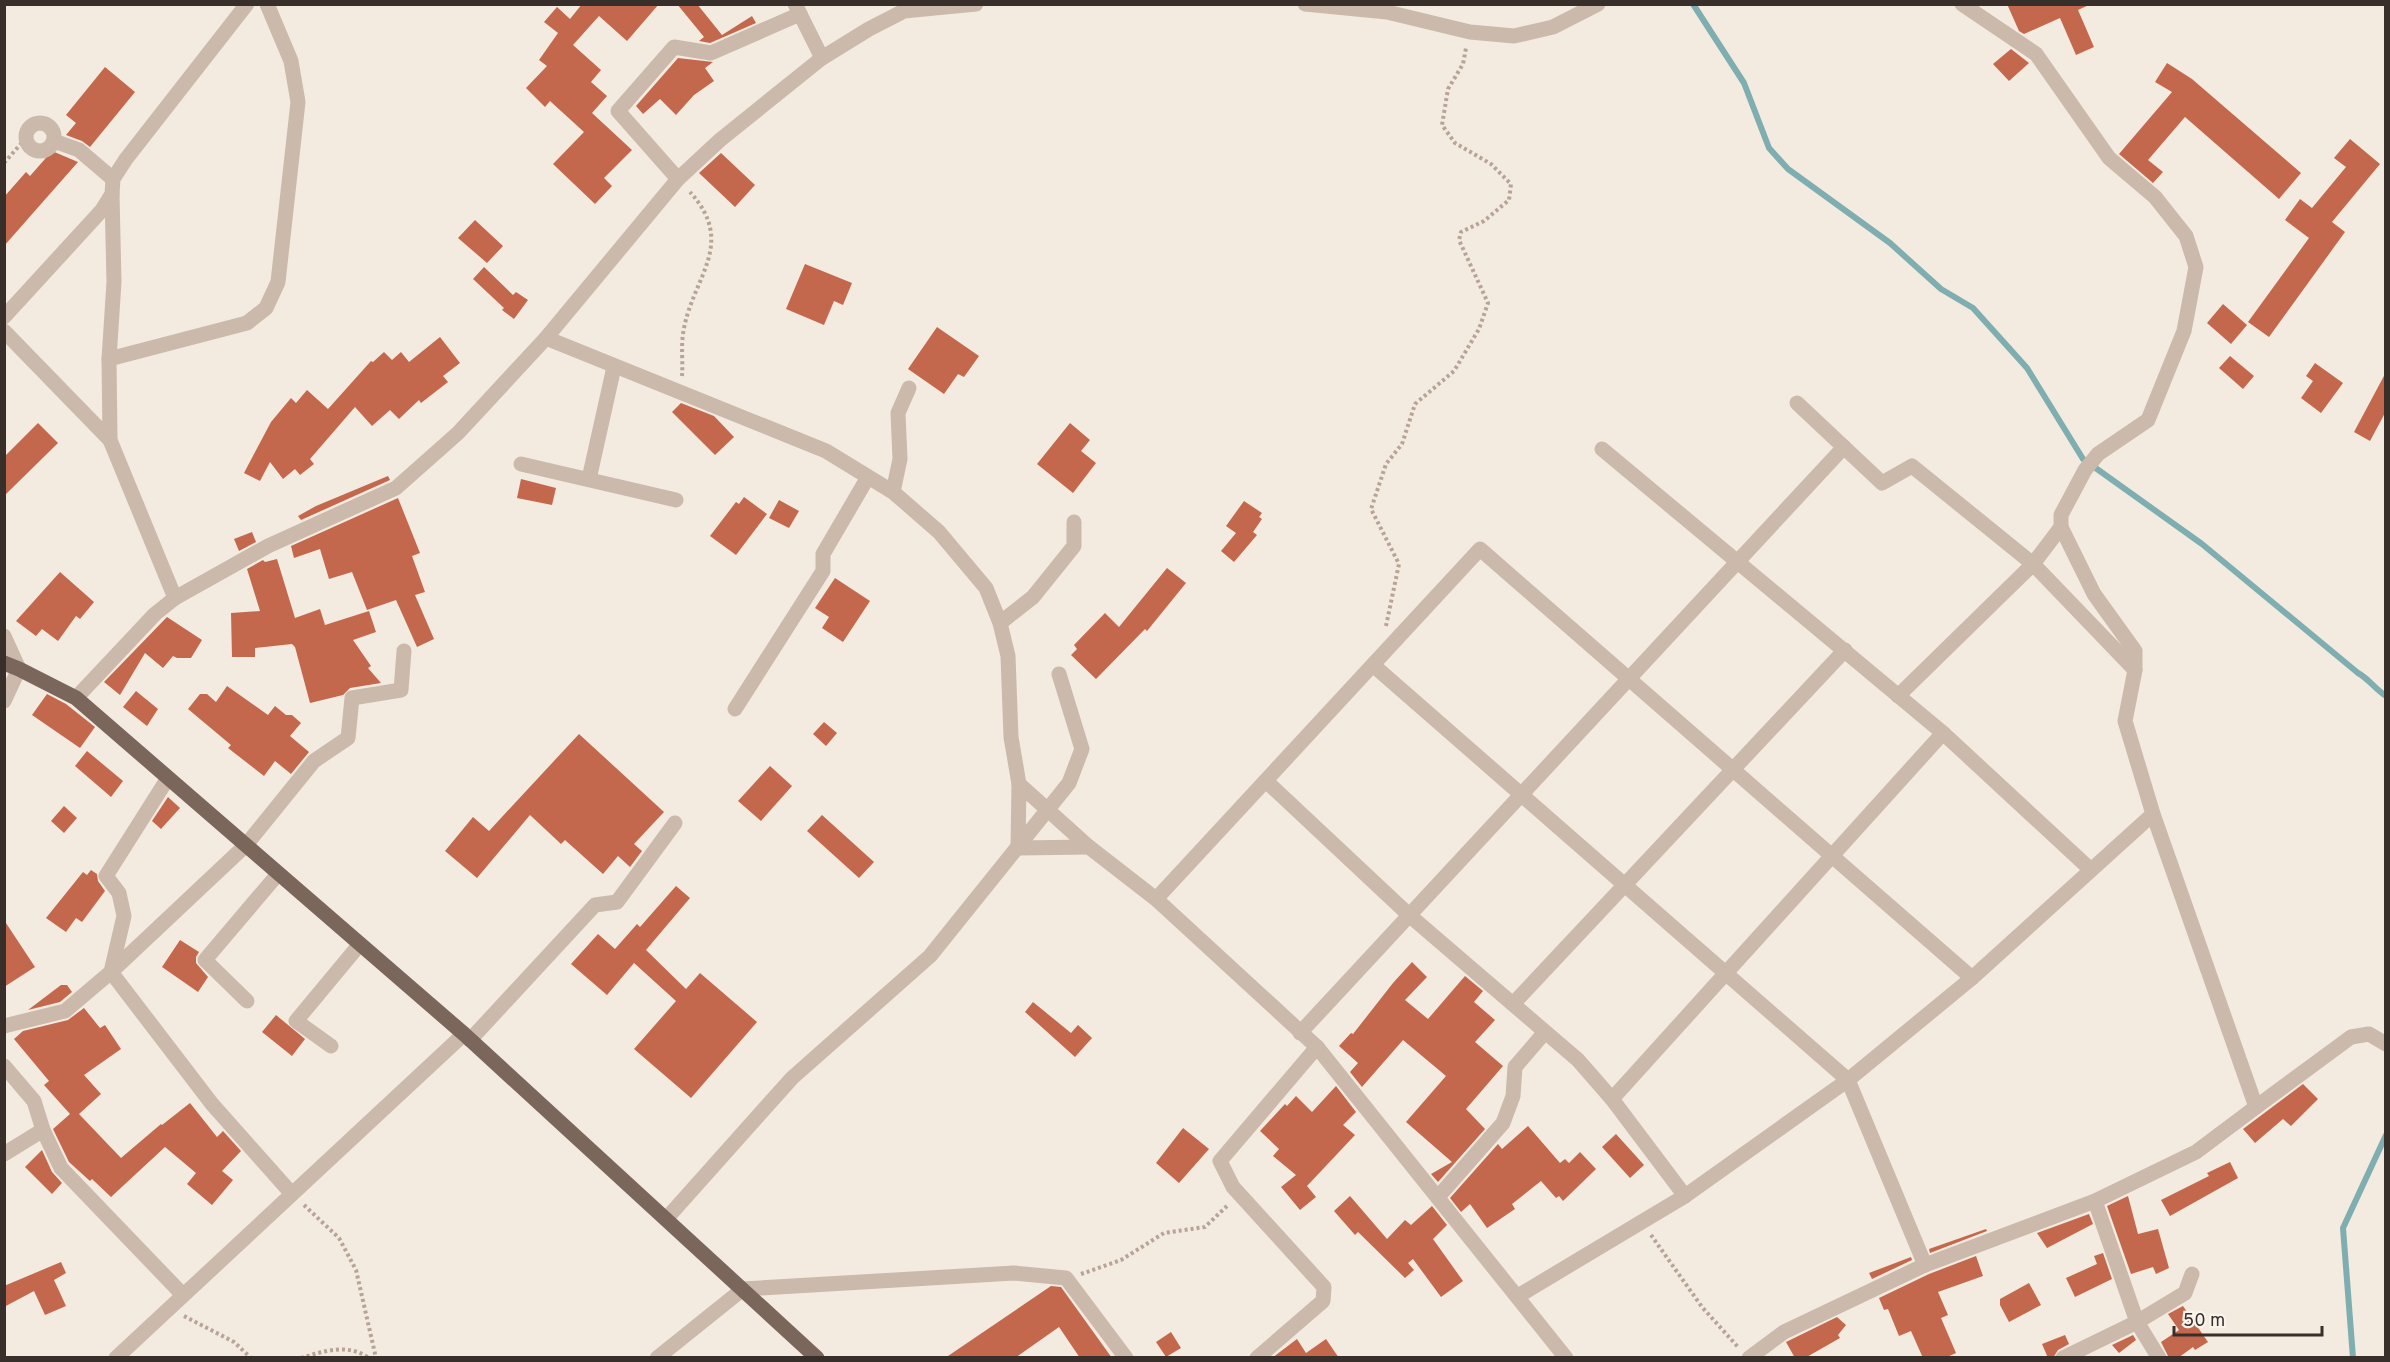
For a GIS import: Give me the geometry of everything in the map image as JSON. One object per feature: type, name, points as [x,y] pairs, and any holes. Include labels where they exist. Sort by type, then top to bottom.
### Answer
[{"type":"main road","points":[[12,666],[76,698],[467,1037],[817,1358]]},
{"type":"street","points":[[4,317],[102,210],[126,159],[247,4]]},
{"type":"street","points":[[108,359],[247,323],[266,308],[278,282],[298,102],[291,61],[267,4]]},
{"type":"street","points":[[76,698],[155,614],[175,598],[268,546],[396,488],[458,433],[546,338],[678,179],[720,140],[822,58],[903,8],[976,4]]},
{"type":"street","points":[[1305,4],[1389,8],[1470,32],[1514,36],[1553,27],[1598,4]]},
{"type":"street","points":[[1962,4],[2036,54],[2109,158],[2155,197],[2186,236],[2196,267],[2184,331],[2148,420],[2097,454],[2085,470],[2061,515],[2061,527],[2094,594],[2135,651],[2135,670],[2125,721],[2153,814],[2256,1107]]},
{"type":"street","points":[[678,179],[618,111],[674,47],[711,53],[797,9],[822,58]]},
{"type":"street","points":[[26,138],[28,129],[37,123],[46,124],[53,131],[54,141],[79,150],[113,187],[114,282],[108,359],[110,440],[175,598]]},
{"type":"street","points":[[4,331],[110,440]]},
{"type":"street","points":[[546,338],[826,451],[893,492],[939,532],[986,588],[1000,623],[1008,656],[1011,737],[1019,784],[1018,848]]},
{"type":"street","points":[[589,479],[614,367]]},
{"type":"street","points":[[893,492],[900,459],[898,413],[909,388]]},
{"type":"street","points":[[1797,403],[1882,483],[1912,466],[2033,564],[2135,670]]},
{"type":"street","points":[[1300,1033],[1845,447]]},
{"type":"street","points":[[1602,449],[1845,650],[1942,734],[2091,870]]},
{"type":"street","points":[[520,464],[676,500]]},
{"type":"street","points":[[735,709],[823,571],[823,554],[868,477]]},
{"type":"street","points":[[1000,623],[1033,597],[1074,546],[1074,522]]},
{"type":"street","points":[[1898,696],[2033,564],[2061,527]]},
{"type":"street","points":[[1156,899],[1480,549],[1972,978]]},
{"type":"street","points":[[4,636],[12,666],[4,701]]},
{"type":"street","points":[[1513,1004],[1845,650]]},
{"type":"street","points":[[4,1026],[65,1011],[111,972],[246,845],[314,761],[348,738],[352,698],[401,690],[404,651]]},
{"type":"street","points":[[1373,665],[1848,1080],[1925,1265]]},
{"type":"street","points":[[667,1218],[792,1078],[930,956],[1069,783],[1082,749],[1059,674]]},
{"type":"street","points":[[1612,1099],[1942,734]]},
{"type":"street","points":[[111,972],[124,916],[119,893],[106,876],[168,778]]},
{"type":"street","points":[[1266,781],[1410,915],[1578,1060],[1612,1099],[1685,1196]]},
{"type":"street","points":[[1019,784],[1089,847],[1156,899],[1317,1047],[1566,1358]]},
{"type":"street","points":[[1518,1296],[1685,1196],[1848,1080],[1972,978],[2153,814]]},
{"type":"street","points":[[116,1358],[292,1194],[467,1037],[594,904],[617,902],[675,823]]},
{"type":"street","points":[[1018,848],[1089,847]]},
{"type":"street","points":[[247,1001],[205,960],[278,874]]},
{"type":"street","points":[[331,1046],[296,1021],[360,944]]},
{"type":"street","points":[[111,972],[212,1104],[292,1194]]},
{"type":"street","points":[[1438,1197],[1503,1123],[1513,1096],[1515,1067],[1545,1032]]},
{"type":"street","points":[[1744,1353],[1925,1265],[2095,1201],[2196,1152],[2350,1037],[2369,1034],[2385,1044]]},
{"type":"street","points":[[1257,1358],[1323,1301],[1324,1287],[1233,1187],[1220,1161],[1317,1047]]},
{"type":"street","points":[[4,1066],[34,1101],[43,1130],[61,1168],[183,1295]]},
{"type":"street","points":[[4,1154],[43,1130]]},
{"type":"street","points":[[2095,1201],[2138,1322],[2159,1358]]},
{"type":"street","points":[[657,1358],[671,1351],[743,1289],[1014,1273],[1066,1278],[1126,1358]]},
{"type":"street","points":[[2062,1358],[2138,1322],[2185,1293],[2192,1274]]},
{"type":"path","points":[[1390,647],[1384,633],[1399,564],[1371,509],[1386,464],[1402,444],[1415,404],[1454,371],[1479,329],[1488,303],[1459,240],[1461,232],[1484,222],[1509,200],[1510,184],[1491,164],[1455,143],[1442,125],[1448,89],[1463,64],[1470,32]]},
{"type":"path","points":[[4,163],[26,138]]},
{"type":"path","points":[[678,179],[703,206],[713,238],[711,258],[699,283],[683,334],[682,392]]},
{"type":"path","points":[[292,1194],[339,1238],[356,1270],[376,1358]]},
{"type":"path","points":[[1066,1278],[1121,1260],[1164,1233],[1205,1227],[1240,1194]]},
{"type":"path","points":[[1642,1222],[1702,1307],[1744,1353]]},
{"type":"path","points":[[170,1309],[234,1342],[250,1358]]},
{"type":"path","points":[[301,1358],[330,1349],[359,1350],[369,1358]]},
{"type":"building","points":[[582,4],[659,4],[627,41],[599,16],[573,45],[601,70],[591,82],[607,96],[592,113],[632,150],[604,178],[612,186],[595,204],[553,164],[584,132],[550,101],[545,107],[526,88],[547,66],[539,60],[558,33],[544,22],[557,7],[570,19]]},
{"type":"building","points":[[677,4],[697,4],[722,35],[752,16],[756,23],[710,43],[699,41],[704,37]]},
{"type":"building","points":[[2007,4],[2091,4],[2078,10],[2094,47],[2076,55],[2060,18],[2024,34],[2019,31]]},
{"type":"building","points":[[2011,49],[2029,63],[2009,81],[1993,64]]},
{"type":"building","points":[[678,58],[713,62],[705,68],[714,81],[694,95],[676,115],[660,99],[643,114],[636,106]]},
{"type":"building","points":[[2167,63],[2192,79],[2301,173],[2279,199],[2185,117],[2148,160],[2163,172],[2153,183],[2119,154],[2172,92],[2155,82]]},
{"type":"building","points":[[105,67],[135,92],[90,147],[66,135],[76,123],[66,115]]},
{"type":"building","points":[[2350,139],[2380,164],[2332,222],[2345,232],[2269,337],[2248,322],[2309,238],[2285,220],[2300,199],[2312,208],[2346,167],[2334,158]]},
{"type":"building","points":[[52,151],[78,162],[4,246],[4,197],[26,172],[30,176]]},
{"type":"building","points":[[721,153],[755,185],[735,207],[699,173]]},
{"type":"building","points":[[475,220],[503,246],[487,263],[458,238]]},
{"type":"building","points":[[805,264],[852,283],[843,305],[834,301],[824,325],[786,309]]},
{"type":"building","points":[[484,267],[513,295],[516,292],[528,300],[514,319],[502,310],[504,308],[473,279]]},
{"type":"building","points":[[2223,304],[2247,325],[2231,344],[2207,323]]},
{"type":"building","points":[[937,327],[979,356],[964,377],[958,374],[944,394],[908,369]]},
{"type":"building","points":[[440,337],[460,363],[443,376],[448,382],[421,403],[419,400],[399,419],[390,410],[372,426],[355,407],[310,459],[314,464],[300,475],[295,469],[283,479],[270,462],[260,481],[244,473],[271,422],[291,398],[296,403],[307,390],[328,409],[371,361],[373,362],[384,352],[392,360],[401,352],[409,362]]},
{"type":"building","points":[[2230,356],[2254,376],[2243,389],[2219,368]]},
{"type":"building","points":[[2315,363],[2343,383],[2321,413],[2301,398],[2313,381],[2306,376]]},
{"type":"building","points":[[2385,374],[2385,413],[2370,441],[2354,432]]},
{"type":"building","points":[[681,403],[714,416],[734,437],[715,455],[672,412]]},
{"type":"building","points":[[38,423],[58,443],[4,496],[4,457]]},
{"type":"building","points":[[1070,423],[1090,440],[1081,451],[1096,463],[1073,493],[1037,464]]},
{"type":"building","points":[[388,476],[390,480],[301,520],[298,516],[316,506]]},
{"type":"building","points":[[521,479],[556,488],[552,505],[517,498]]},
{"type":"building","points":[[744,497],[767,514],[736,555],[710,536],[736,502],[739,504]]},
{"type":"building","points":[[398,498],[420,553],[412,556],[425,592],[415,595],[434,639],[417,647],[396,600],[367,610],[352,572],[329,579],[320,549],[294,558],[291,546]]},
{"type":"building","points":[[779,500],[799,511],[789,528],[769,518]]},
{"type":"building","points":[[1244,501],[1262,513],[1259,517],[1262,519],[1253,532],[1257,535],[1234,562],[1221,551],[1236,533],[1226,526]]},
{"type":"building","points":[[252,532],[256,542],[239,551],[234,539]]},
{"type":"building","points":[[277,559],[295,618],[320,609],[325,625],[369,611],[376,632],[353,640],[371,666],[368,668],[381,683],[350,688],[343,695],[310,703],[295,647],[292,644],[255,648],[255,657],[232,657],[231,613],[260,611],[247,569],[263,560],[265,562]]},
{"type":"building","points":[[1167,568],[1186,583],[1147,631],[1145,629],[1096,679],[1071,655],[1077,649],[1074,645],[1105,613],[1119,627]]},
{"type":"building","points":[[60,572],[94,602],[80,619],[76,616],[58,641],[42,629],[36,636],[16,621]]},
{"type":"building","points":[[835,578],[870,601],[843,642],[822,628],[829,617],[815,608]]},
{"type":"building","points":[[167,617],[202,640],[191,658],[173,656],[163,668],[145,653],[120,695],[104,682]]},
{"type":"building","points":[[227,686],[268,715],[275,706],[301,723],[290,736],[309,752],[291,774],[275,761],[264,776],[228,748],[231,745],[188,709],[200,694],[207,694],[216,702]]},
{"type":"building","points":[[136,691],[158,709],[147,726],[123,707]]},
{"type":"building","points":[[47,694],[66,704],[95,727],[80,748],[32,715]]},
{"type":"building","points":[[824,722],[837,733],[826,746],[813,734]]},
{"type":"building","points":[[579,734],[664,812],[634,844],[642,851],[630,867],[618,856],[603,874],[565,840],[561,844],[530,815],[477,878],[445,851],[473,817],[489,831]]},
{"type":"building","points":[[87,751],[123,781],[111,797],[75,766]]},
{"type":"building","points":[[770,766],[792,786],[761,821],[738,801]]},
{"type":"building","points":[[168,797],[180,808],[161,829],[152,821]]},
{"type":"building","points":[[64,806],[77,818],[64,833],[51,821]]},
{"type":"building","points":[[822,815],[874,862],[859,878],[807,831]]},
{"type":"building","points":[[91,870],[97,874],[98,881],[105,891],[82,922],[76,918],[66,932],[46,918],[83,872],[87,875]]},
{"type":"building","points":[[676,886],[690,898],[646,950],[686,989],[700,973],[757,1022],[691,1098],[634,1049],[676,1001],[634,963],[607,995],[571,964],[598,934],[615,949],[637,924],[640,927]]},
{"type":"building","points":[[4,920],[35,967],[4,987]]},
{"type":"building","points":[[180,940],[199,952],[196,963],[208,977],[198,992],[162,967]]},
{"type":"building","points":[[1412,962],[1427,977],[1405,1000],[1428,1019],[1465,976],[1483,991],[1474,1002],[1495,1020],[1475,1042],[1503,1066],[1466,1109],[1485,1129],[1438,1182],[1431,1174],[1452,1162],[1406,1122],[1446,1076],[1403,1040],[1362,1087],[1350,1072],[1358,1063],[1339,1046],[1351,1033],[1353,1034]]},
{"type":"building","points":[[61,985],[67,985],[72,992],[60,1002],[28,1010]]},
{"type":"building","points":[[1033,1002],[1071,1033],[1078,1025],[1092,1038],[1075,1057],[1025,1012]]},
{"type":"building","points":[[84,1008],[100,1028],[105,1025],[121,1049],[84,1075],[101,1094],[79,1114],[121,1158],[190,1103],[217,1137],[223,1131],[241,1151],[222,1171],[233,1180],[212,1205],[187,1184],[196,1173],[165,1147],[111,1197],[69,1162],[53,1129],[70,1114],[44,1085],[49,1081],[14,1039],[23,1031],[68,1020]]},
{"type":"building","points":[[276,1015],[305,1039],[292,1056],[262,1032]]},
{"type":"building","points":[[2303,1084],[2318,1099],[2291,1126],[2283,1119],[2255,1143],[2243,1129]]},
{"type":"building","points":[[1336,1086],[1356,1112],[1343,1125],[1355,1135],[1307,1186],[1316,1197],[1300,1210],[1281,1187],[1296,1175],[1273,1156],[1279,1149],[1260,1131],[1285,1104],[1287,1106],[1296,1096],[1312,1112]]},
{"type":"building","points":[[1528,1126],[1560,1163],[1565,1159],[1569,1163],[1580,1152],[1596,1169],[1563,1201],[1559,1196],[1556,1198],[1541,1181],[1512,1204],[1515,1209],[1487,1228],[1470,1204],[1461,1212],[1450,1198],[1498,1144],[1502,1149]]},
{"type":"building","points":[[1183,1128],[1209,1149],[1179,1183],[1156,1163]]},
{"type":"building","points":[[1616,1134],[1644,1165],[1630,1178],[1602,1147]]},
{"type":"building","points":[[42,1150],[52,1172],[62,1183],[52,1194],[25,1167]]},
{"type":"building","points":[[2230,1162],[2238,1178],[2170,1216],[2161,1200],[2209,1176],[2207,1173]]},
{"type":"building","points":[[1350,1196],[1387,1239],[1405,1220],[1411,1225],[1432,1206],[1447,1225],[1433,1239],[1463,1281],[1441,1297],[1413,1259],[1408,1263],[1414,1270],[1405,1278],[1358,1232],[1355,1235],[1334,1211]]},
{"type":"building","points":[[2128,1196],[2138,1234],[2158,1229],[2169,1268],[2156,1274],[2153,1267],[2131,1274],[2107,1206]]},
{"type":"building","points":[[2089,1214],[2093,1224],[2047,1248],[2037,1233]]},
{"type":"building","points":[[1986,1229],[1987,1231],[1930,1253],[1929,1249]]},
{"type":"building","points":[[2103,1253],[2112,1279],[2075,1297],[2066,1278],[2097,1264],[2094,1256]]},
{"type":"building","points":[[1976,1256],[1983,1276],[1938,1292],[1948,1315],[1941,1318],[1956,1353],[1945,1358],[1923,1358],[1911,1331],[1899,1336],[1888,1309],[1884,1310],[1879,1298],[1929,1274]]},
{"type":"building","points":[[1911,1257],[1912,1260],[1872,1279],[1869,1273]]},
{"type":"building","points":[[61,1262],[66,1273],[54,1280],[66,1306],[45,1315],[34,1291],[4,1307],[4,1286]]},
{"type":"building","points":[[2029,1283],[2041,1305],[2009,1322],[2000,1305],[2000,1299]]},
{"type":"building","points":[[1051,1286],[1061,1287],[1112,1358],[1080,1358],[1059,1327],[1015,1358],[945,1358]]},
{"type":"building","points":[[2183,1306],[2208,1342],[2195,1350],[2193,1347],[2178,1358],[2169,1358],[2161,1342],[2179,1330],[2168,1314]]},
{"type":"building","points":[[1837,1317],[1846,1325],[1838,1335],[1840,1338],[1805,1358],[1795,1358],[1786,1342]]},
{"type":"building","points":[[1171,1332],[1181,1348],[1166,1357],[1156,1342]]},
{"type":"building","points":[[2065,1335],[2069,1344],[2058,1350],[2053,1358],[2048,1358],[2042,1344]]},
{"type":"building","points":[[2133,1335],[2136,1340],[2119,1353],[2112,1345]]},
{"type":"building","points":[[1297,1339],[1306,1353],[1326,1339],[1339,1358],[1272,1358]]},
{"type":"waterway","points":[[1693,4],[1744,83],[1769,148],[1788,169],[1890,243],[1941,289],[1973,308],[2027,368],[2083,459],[2202,544],[2386,696]]},
{"type":"waterway","points":[[2353,1358],[2343,1228],[2386,1135]]}]
